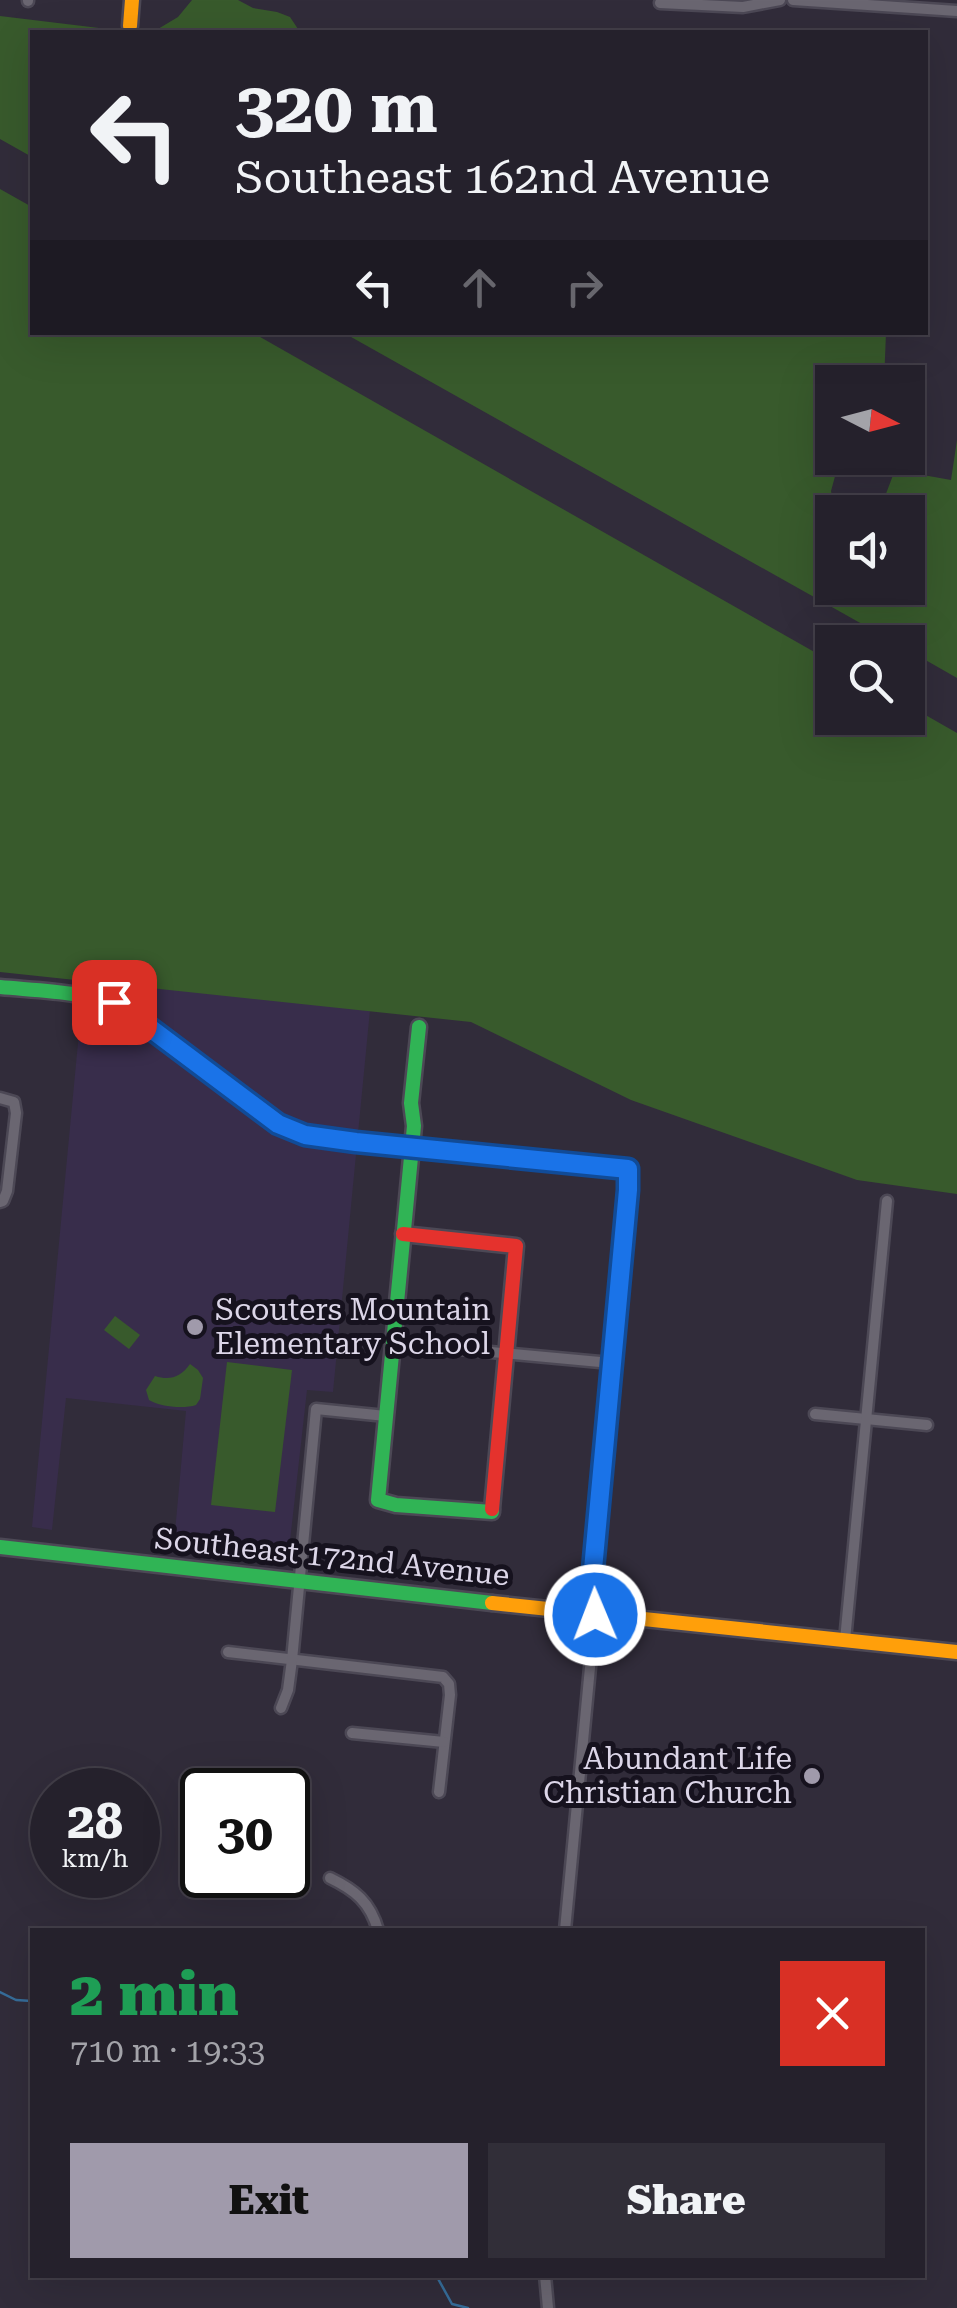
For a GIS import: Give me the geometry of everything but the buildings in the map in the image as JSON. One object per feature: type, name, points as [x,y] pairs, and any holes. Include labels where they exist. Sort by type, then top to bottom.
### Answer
[{"type":"street","points":[[130,26],[132,0]]},
{"type":"street","points":[[660,3],[702,2],[743,7],[780,0]]},
{"type":"street","points":[[793,0],[957,10]]},
{"type":"street","points":[[0,987],[114,1002],[293,1132],[356,1142],[628,1169],[591,1591],[595,1615],[565,1928]]},
{"type":"street","points":[[403,1234],[516,1246],[492,1512],[378,1500],[403,1234],[414,1126],[411,1103],[418,1027]]},
{"type":"street","points":[[0,1098],[14,1102],[16,1113],[7,1191],[2,1201]]},
{"type":"street","points":[[846,1640],[888,1201]]},
{"type":"street","points":[[393,1343],[612,1363]]},
{"type":"street","points":[[281,1708],[292,1660],[316,1409],[386,1416]]},
{"type":"street","points":[[816,1414],[926,1425]]},
{"type":"street","name":"Southeast 172nd Avenue","points":[[0,1548],[957,1652]]},
{"type":"street","points":[[228,1652],[443,1677],[450,1689],[439,1792]]},
{"type":"street","points":[[352,1732],[444,1742]]},
{"type":"street","points":[[330,1878],[364,1900],[377,1928]]},
{"type":"street","points":[[545,2278],[548,2308]]},
{"type":"shaded area","name":"Scouters Mountain Elementary School","points":[[84,980],[370,1010],[333,1392],[307,1390],[289,1550],[284,1555],[174,1543],[186,1411],[66,1398],[52,1530],[32,1527]]},
{"type":"green space","points":[[192,0],[238,0],[290,17],[299,30],[156,30],[178,17]]},
{"type":"green space","points":[[0,16],[116,30],[30,30],[30,156],[0,139]]},
{"type":"green space","points":[[0,189],[30,206],[30,335],[257,335],[815,652],[815,735],[925,735],[925,715],[957,733],[957,1194],[857,1180],[631,1100],[471,1022],[0,972]]},
{"type":"green space","points":[[348,335],[886,335],[885,365],[815,365],[815,475],[835,475],[832,495],[815,495],[815,598]]},
{"type":"green space","points":[[957,440],[957,678],[925,660],[925,625],[864,625],[828,605],[925,605],[925,495],[885,495],[893,475],[951,480]]},
{"type":"green space","points":[[115,1316],[140,1335],[129,1349],[104,1330]]},
{"type":"green space","points":[[227,1362],[292,1370],[275,1512],[211,1505]]},
{"type":"green space","points":[[190,1364],[203,1378],[196,1405],[172,1407],[149,1400],[146,1390],[155,1376],[175,1377]]},
{"type":"waterway","points":[[0,1992],[16,2000],[30,2001]]},
{"type":"waterway","points":[[438,2278],[452,2304],[468,2308]]},
{"type":"traffic: fast","points":[[0,987],[80,995],[126,1009],[278,1125],[305,1135],[628,1169]]},
{"type":"traffic: fast","points":[[419,1027],[411,1103],[414,1126],[378,1500],[396,1505],[492,1509]]},
{"type":"traffic: fast","points":[[0,1547],[492,1603]]},
{"type":"traffic: slow","points":[[130,26],[132,0]]},
{"type":"traffic: slow","points":[[492,1603],[957,1652]]},
{"type":"traffic: jam","points":[[403,1234],[516,1246],[492,1509]]},
{"type":"place","name":"Scouters Mountain Elementary School","points":[[195,1327]]},
{"type":"place","name":"Abundant Life Christian Church","points":[[812,1776]]},
{"type":"route","points":[[114,1002],[293,1132],[356,1142],[628,1169],[591,1591],[595,1615]]}]
